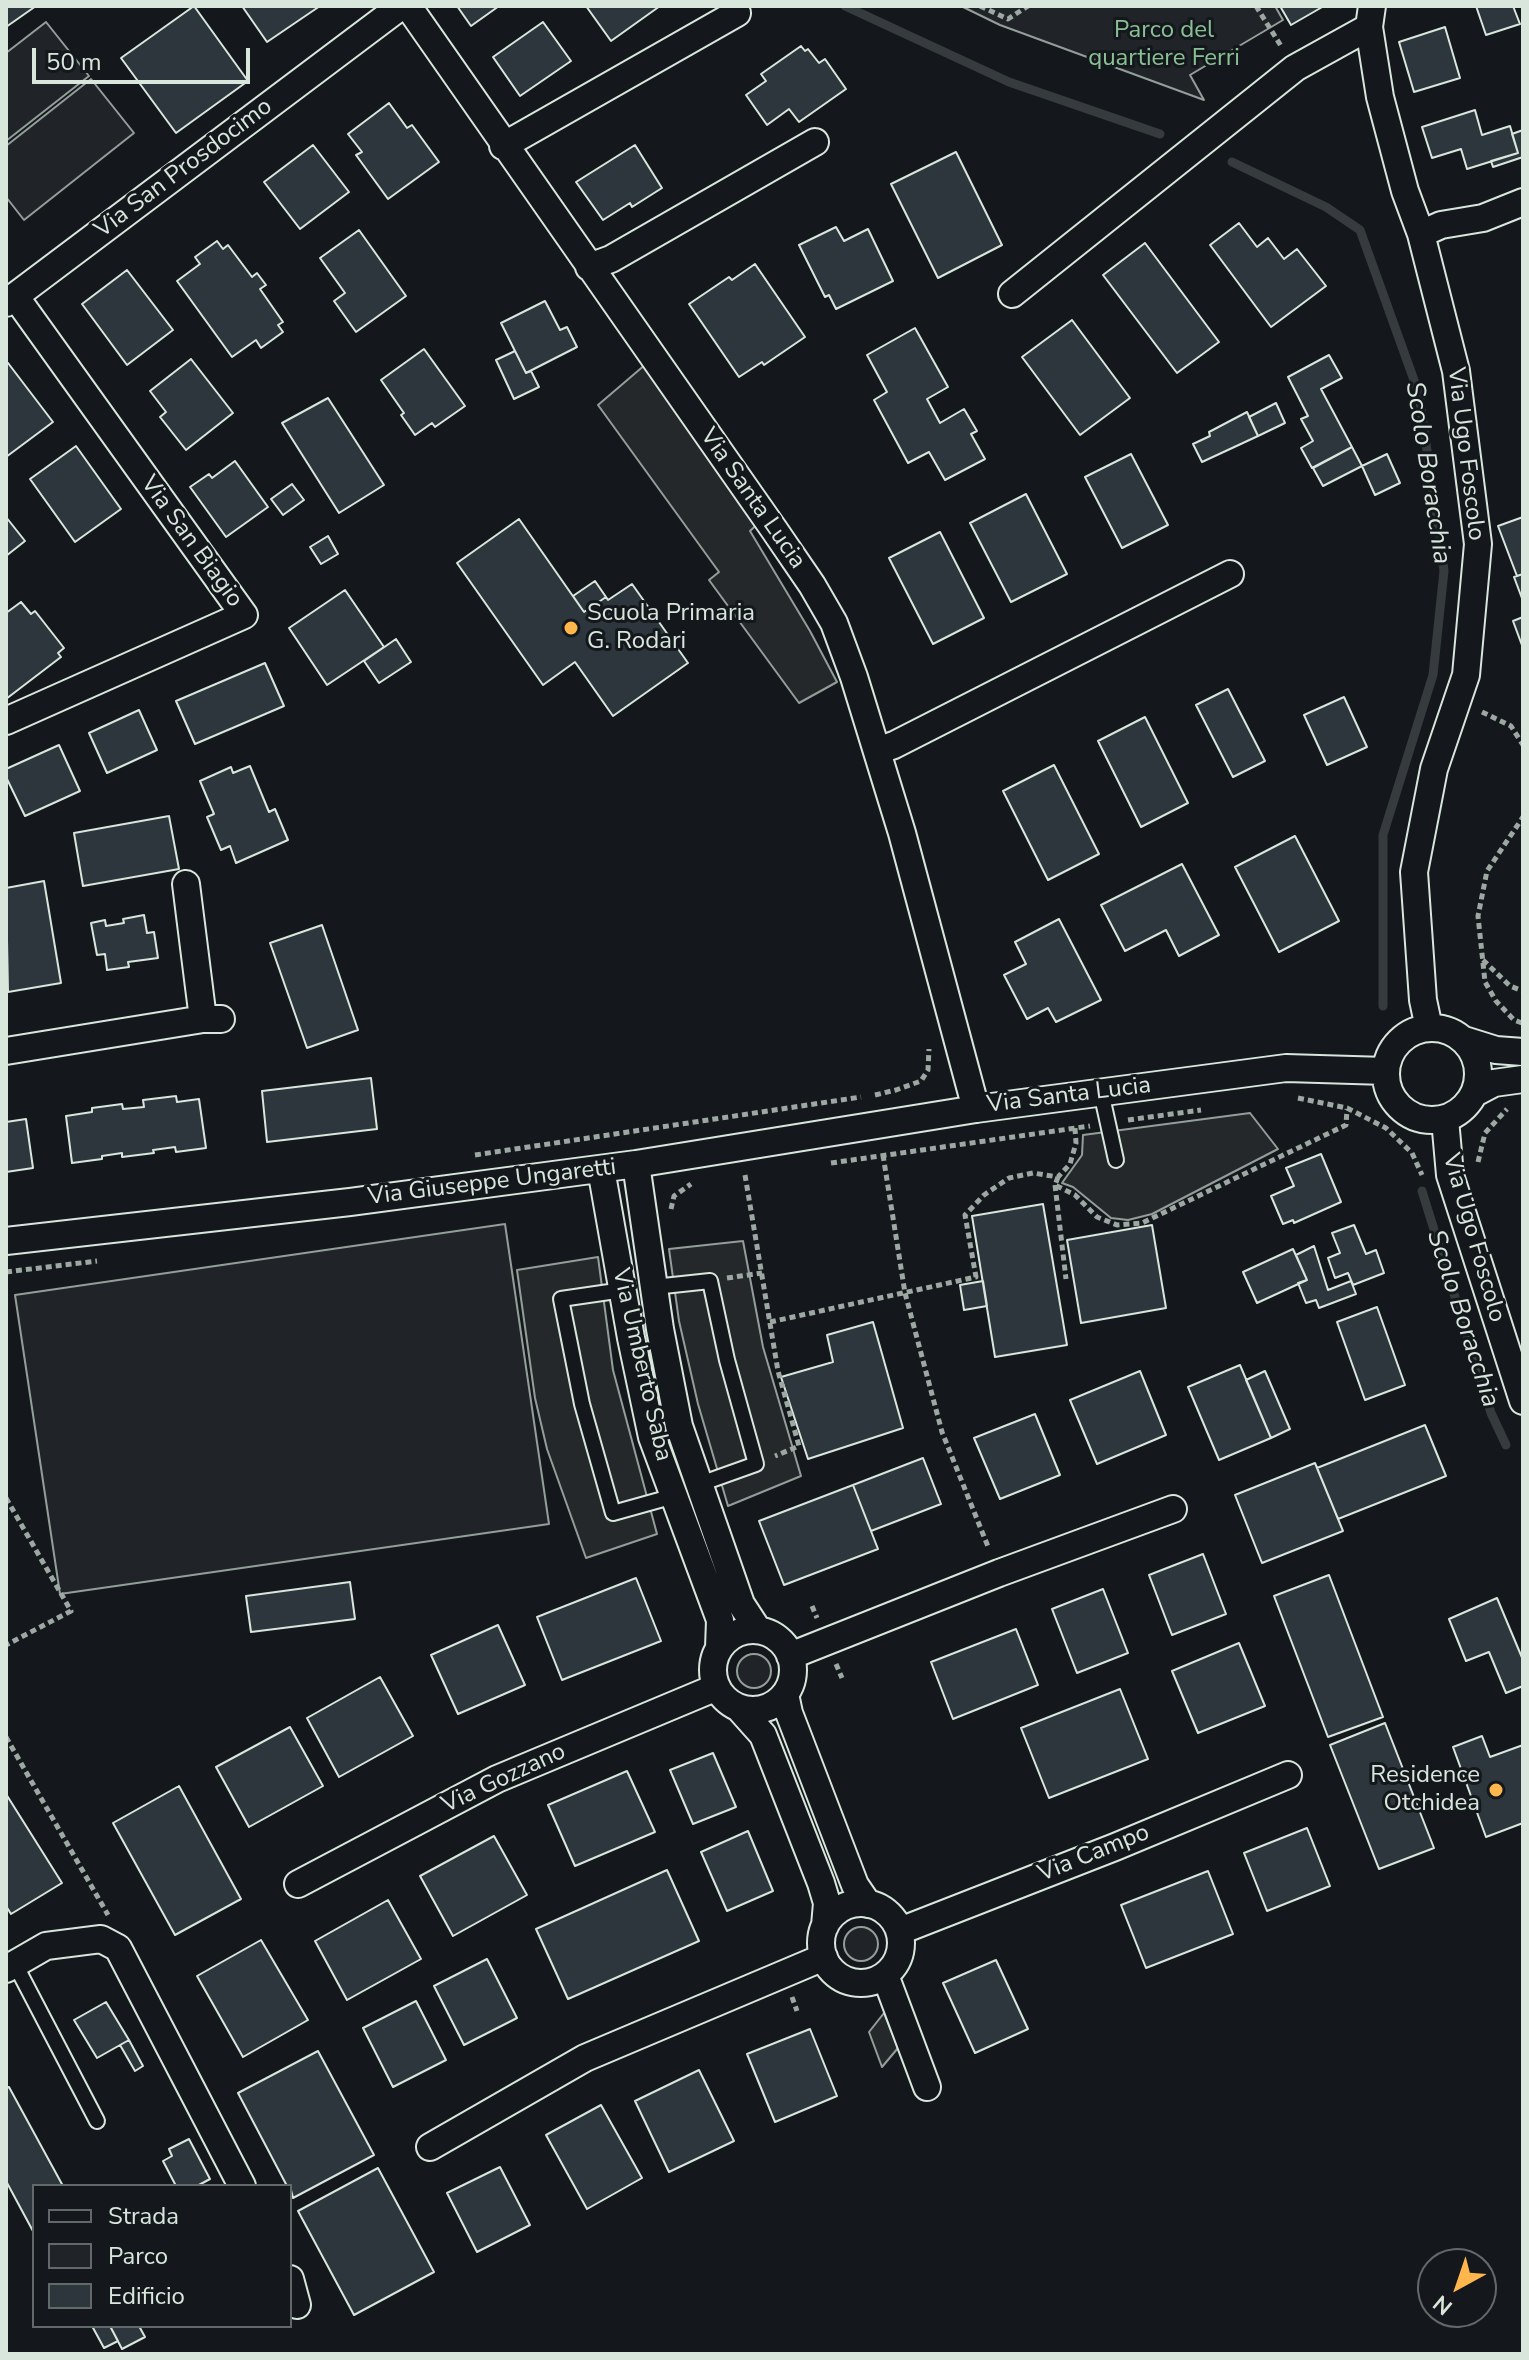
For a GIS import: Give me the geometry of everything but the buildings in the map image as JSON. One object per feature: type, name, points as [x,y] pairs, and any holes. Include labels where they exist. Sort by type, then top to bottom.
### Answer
[{"type":"street","name":"Via San Prosdocimo","points":[[11,299],[401,6]]},
{"type":"street","name":"Via Santa Lucia","points":[[408,6],[812,585],[834,623],[877,751],[976,1109],[1286,1068],[1386,1071]]},
{"type":"street","points":[[503,146],[737,13]]},
{"type":"street","name":"Via Ugo Foscolo","points":[[1012,294],[1295,68],[1371,17],[1380,97],[1405,191],[1421,234],[1456,371],[1478,544],[1466,675],[1434,769],[1414,872],[1423,1000],[1429,1028]]},
{"type":"street","points":[[589,267],[611,259],[815,142]]},
{"type":"street","points":[[1421,234],[1441,225],[1483,218],[1523,202]]},
{"type":"street","name":"Via San Biagio","points":[[6,721],[244,615],[11,299]]},
{"type":"street","points":[[877,751],[1230,574]]},
{"type":"street","points":[[6,1051],[212,1019],[186,884]]},
{"type":"street","points":[[1386,1071],[1389,1058],[1404,1037],[1429,1028],[1441,1029],[1496,1050],[1523,1052]]},
{"type":"street","points":[[1464,1040],[1473,1051],[1478,1065],[1479,1080],[1475,1093]]},
{"type":"street","name":"Via Ugo Foscolo","points":[[1386,1071],[1387,1085],[1393,1099],[1416,1118],[1431,1121],[1445,1119],[1458,1113],[1475,1093]]},
{"type":"street","points":[[1475,1093],[1494,1083],[1523,1079]]},
{"type":"street","name":"Via Giuseppe Ungaretti","points":[[6,1241],[350,1202],[601,1169],[976,1109]]},
{"type":"street","name":"Via Ugo Foscolo","points":[[1445,1119],[1450,1175],[1523,1401]]},
{"type":"street","name":"Via Umberto Saba","points":[[636,1164],[679,1426],[741,1604],[758,1630]]},
{"type":"street","name":"Via Umberto Saba","points":[[601,1169],[652,1437],[720,1620],[719,1648]]},
{"type":"street","points":[[790,1656],[999,1573],[1173,1509]]},
{"type":"street","points":[[758,1630],[778,1639],[790,1656],[793,1669],[785,1694],[789,1713],[855,1885],[868,1904],[888,1913],[900,1931],[898,1958],[885,1975],[868,1983],[855,1983],[842,1978],[831,1969],[824,1957],[821,1947],[827,1903],[763,1735],[717,1687],[713,1674],[719,1648],[736,1634],[758,1630]]},
{"type":"street","name":"Via Gozzano","points":[[298,1884],[497,1779],[717,1687]]},
{"type":"street","points":[[738,1707],[769,1707],[785,1694]]},
{"type":"street","name":"Via Campo","points":[[900,1931],[1288,1775]]},
{"type":"street","points":[[825,1926],[843,1908],[868,1904]]},
{"type":"street","points":[[9,1961],[46,1946],[101,1939],[118,1948],[241,2184]]},
{"type":"street","points":[[430,2147],[585,2058],[824,1957]]},
{"type":"street","points":[[885,1975],[927,2087]]},
{"type":"street","points":[[292,2286],[297,2305]]},
{"type":"lane","points":[[1101,1092],[1116,1160]]},
{"type":"lane","points":[[654,1287],[710,1281],[727,1360],[756,1464],[700,1484]]},
{"type":"lane","points":[[623,1290],[561,1299],[582,1404],[613,1513],[674,1496]]},
{"type":"lane","points":[[9,1961],[97,2121]]},
{"type":"path","points":[[980,6],[1008,19],[1028,6]]},
{"type":"path","points":[[1256,6],[1295,68]]},
{"type":"path","points":[[1522,821],[1487,871],[1478,916],[1485,982],[1496,1001],[1514,1020],[1523,1023]]},
{"type":"path","points":[[1482,959],[1510,986],[1523,991]]},
{"type":"path","points":[[474,1155],[896,1090],[921,1081],[928,1070],[929,1042]]},
{"type":"path","points":[[1332,1104],[1347,1108],[1386,1128],[1412,1153],[1424,1180]]},
{"type":"path","points":[[1055,1185],[1075,1195],[1097,1217],[1117,1225],[1142,1223],[1346,1125],[1347,1108]]},
{"type":"path","points":[[1476,1171],[1485,1133],[1508,1109]]},
{"type":"path","points":[[1066,1279],[1055,1185],[1070,1164],[1076,1143],[1075,1128]]},
{"type":"path","points":[[822,1165],[883,1156],[905,1293],[942,1432],[999,1573]]},
{"type":"path","points":[[732,1177],[760,1173]]},
{"type":"path","points":[[770,1322],[976,1277],[965,1215],[984,1195],[1009,1178],[1033,1173],[1058,1177]]},
{"type":"path","points":[[745,1175],[778,1371],[799,1446],[756,1464]]},
{"type":"path","points":[[671,1211],[674,1196],[693,1183]]},
{"type":"path","points":[[710,1281],[762,1273]]},
{"type":"path","points":[[6,1498],[71,1611],[6,1645]]},
{"type":"path","points":[[6,1737],[111,1920],[109,1944]]},
{"type":"green space","name":"Parco del quartiere Ferri","points":[[961,6],[1275,6],[1283,20],[1190,75],[1204,100],[1000,25]]},
{"type":"green space","points":[[46,22],[89,76],[6,141],[6,53]]},
{"type":"green space","points":[[91,79],[134,133],[24,220],[6,197],[6,146]]},
{"type":"green space","points":[[505,1224],[549,1524],[60,1594],[15,1295]]},
{"type":"green space","points":[[754,1654],[766,1659],[771,1671],[766,1683],[754,1688],[742,1683],[737,1671],[742,1659]]},
{"type":"green space","points":[[861,1927],[873,1932],[878,1944],[873,1956],[861,1961],[849,1956],[844,1944],[849,1932]]},
{"type":"shaded area","points":[[653,358],[765,517],[750,531],[837,682],[799,703],[709,580],[719,572],[598,405]]},
{"type":"shaded area","points":[[1250,1113],[1278,1149],[1152,1214],[1128,1220],[1111,1218],[1073,1187],[1062,1183],[1082,1155],[1083,1135]]},
{"type":"shaded area","points":[[743,1241],[763,1347],[801,1476],[728,1506],[698,1404],[679,1321],[669,1249]]},
{"type":"shaded area","points":[[598,1257],[613,1370],[657,1534],[586,1558],[547,1449],[535,1398],[517,1270]]},
{"type":"shaded area","points":[[884,2013],[898,2048],[882,2067],[869,2032]]},
{"type":"waterway","name":"Scolo Boracchia","points":[[845,6],[1009,82],[1160,134]]},
{"type":"waterway","name":"Scolo Boracchia","points":[[1232,162],[1326,207],[1360,230],[1419,394],[1444,571],[1433,675],[1383,835],[1383,1006]]},
{"type":"waterway","name":"Scolo Boracchia","points":[[1422,1191],[1491,1413],[1506,1445]]},
{"type":"place","name":"Scuola Primaria G. Rodari","points":[[571,628]]},
{"type":"place","name":"Residence Otchidea","points":[[1496,1790]]}]
